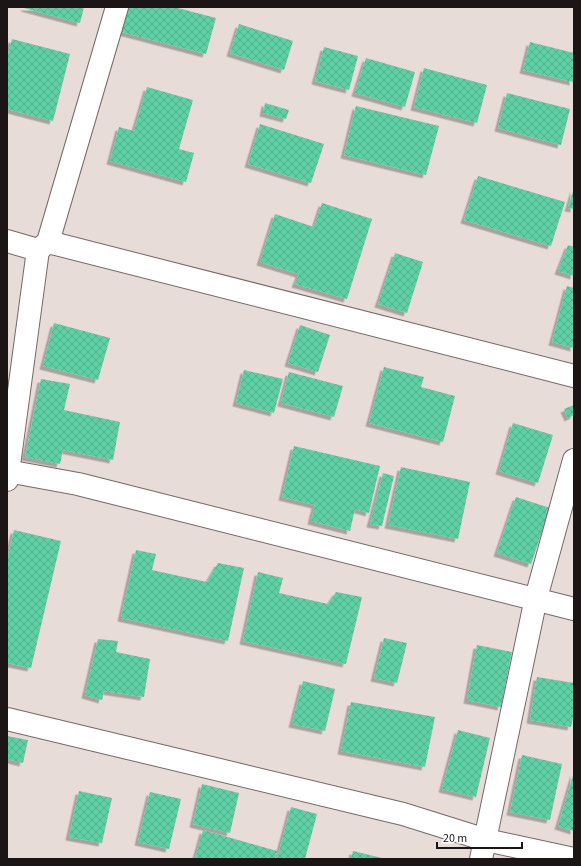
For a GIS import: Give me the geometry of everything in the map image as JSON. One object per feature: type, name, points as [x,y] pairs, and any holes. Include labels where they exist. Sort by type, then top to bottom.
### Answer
[{"type":"street","points":[[117,7],[43,246],[8,474],[78,484],[574,608]]},
{"type":"street","points":[[7,241],[43,246],[574,376]]},
{"type":"street","points":[[483,849],[536,598],[574,460]]},
{"type":"street","points":[[7,719],[403,814],[483,849],[574,858]]},
{"type":"building","points":[[84,7],[80,23],[24,8]]},
{"type":"building","points":[[125,7],[174,7],[216,18],[206,54],[118,31]]},
{"type":"building","points":[[239,24],[293,41],[284,70],[230,53]]},
{"type":"building","points":[[12,39],[70,54],[53,121],[7,109],[7,58]]},
{"type":"building","points":[[530,42],[574,53],[573,82],[523,70]]},
{"type":"building","points":[[324,47],[358,56],[349,90],[315,81]]},
{"type":"building","points":[[366,58],[415,72],[405,107],[355,93]]},
{"type":"building","points":[[424,68],[487,85],[477,123],[414,107]]},
{"type":"building","points":[[147,87],[193,100],[179,149],[194,153],[186,182],[110,161],[119,127],[134,131]]},
{"type":"building","points":[[507,93],[570,109],[561,145],[498,128]]},
{"type":"building","points":[[265,103],[289,110],[286,119],[263,113]]},
{"type":"building","points":[[356,106],[439,126],[426,175],[344,155]]},
{"type":"building","points":[[260,124],[324,144],[311,183],[248,164]]},
{"type":"building","points":[[478,176],[565,202],[551,246],[464,220]]},
{"type":"building","points":[[574,188],[574,209],[568,208]]},
{"type":"building","points":[[322,203],[372,219],[347,299],[295,284],[299,274],[260,262],[275,214],[314,227]]},
{"type":"building","points":[[568,245],[574,247],[574,276],[558,271]]},
{"type":"building","points":[[395,253],[423,262],[407,313],[378,304]]},
{"type":"building","points":[[567,286],[574,288],[574,348],[552,342]]},
{"type":"building","points":[[54,323],[110,338],[98,380],[43,366]]},
{"type":"building","points":[[300,325],[330,335],[318,372],[288,363]]},
{"type":"building","points":[[384,367],[424,377],[421,387],[455,396],[443,442],[369,423]]},
{"type":"building","points":[[244,370],[283,379],[274,413],[236,403]]},
{"type":"building","points":[[289,372],[343,386],[334,417],[281,403]]},
{"type":"building","points":[[41,379],[70,384],[64,410],[120,422],[113,460],[63,450],[60,464],[25,457]]},
{"type":"building","points":[[574,405],[574,415],[568,418],[564,409]]},
{"type":"building","points":[[513,423],[553,435],[538,483],[499,471]]},
{"type":"building","points":[[294,446],[380,466],[369,513],[355,509],[350,531],[311,521],[315,505],[282,497]]},
{"type":"building","points":[[401,467],[470,482],[458,539],[388,525]]},
{"type":"building","points":[[383,473],[394,476],[382,526],[370,524]]},
{"type":"building","points":[[516,497],[550,508],[531,564],[497,553]]},
{"type":"building","points":[[14,530],[61,541],[31,668],[7,663],[7,560]]},
{"type":"building","points":[[136,550],[156,554],[152,570],[207,582],[218,563],[244,568],[228,641],[121,618]]},
{"type":"building","points":[[258,572],[283,578],[279,593],[328,604],[336,592],[362,597],[346,664],[243,641]]},
{"type":"building","points":[[384,638],[407,643],[397,683],[374,678]]},
{"type":"building","points":[[98,639],[118,641],[116,652],[150,659],[144,697],[104,691],[102,700],[85,695]]},
{"type":"building","points":[[477,645],[512,652],[501,707],[467,700]]},
{"type":"building","points":[[537,677],[574,683],[574,713],[571,727],[530,720]]},
{"type":"building","points":[[303,681],[335,689],[325,731],[292,724]]},
{"type":"building","points":[[351,702],[435,717],[425,767],[341,751]]},
{"type":"building","points":[[458,730],[490,738],[476,797],[442,789]]},
{"type":"building","points":[[7,736],[28,740],[23,763],[7,759]]},
{"type":"building","points":[[522,755],[562,764],[550,820],[510,812]]},
{"type":"building","points":[[574,772],[574,831],[558,826]]},
{"type":"building","points":[[202,784],[239,793],[230,833],[193,824]]},
{"type":"building","points":[[79,791],[112,798],[102,843],[69,837]]},
{"type":"building","points":[[150,792],[181,799],[169,849],[138,842]]},
{"type":"building","points":[[291,807],[317,814],[305,859],[277,859]]},
{"type":"building","points":[[203,830],[277,851],[275,859],[195,859]]},
{"type":"building","points":[[353,851],[382,858],[382,859],[351,859]]}]
